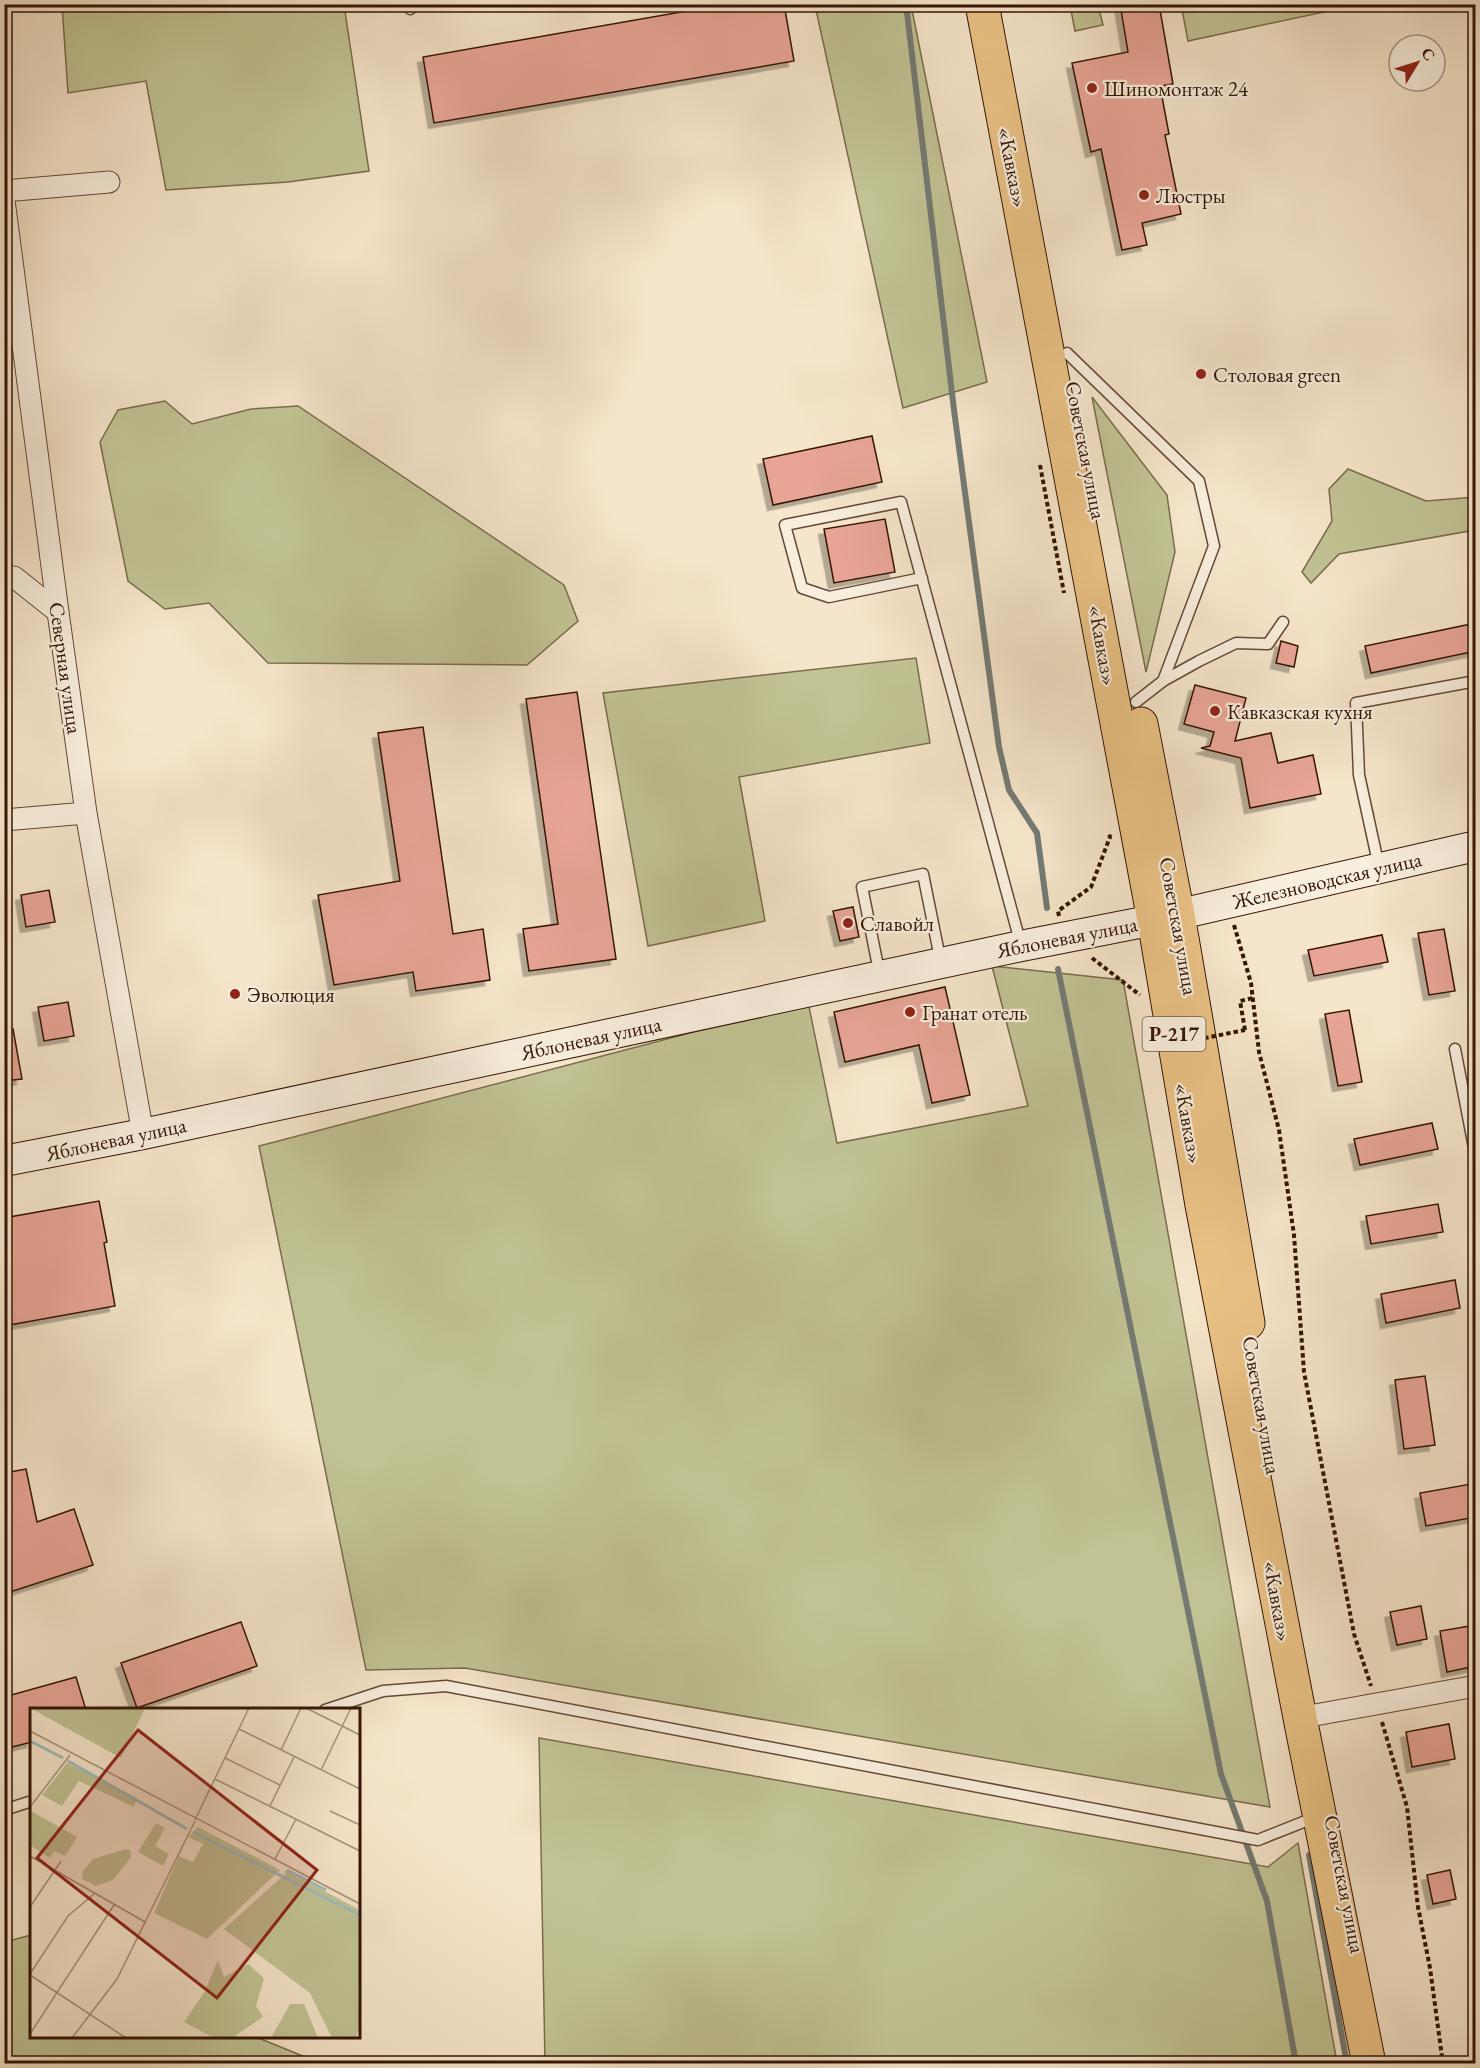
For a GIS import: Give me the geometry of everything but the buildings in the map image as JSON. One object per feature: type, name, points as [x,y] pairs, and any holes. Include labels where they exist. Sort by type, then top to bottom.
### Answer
[{"type":"highway","name":"«Кавказ»","points":[[982,4],[1166,918],[1202,1205],[1301,1723],[1326,1814],[1369,2064]]},
{"type":"highway","name":"Советская улица","points":[[1005,4],[1067,353],[1136,702],[1166,918],[1315,1715],[1326,1814],[1379,2064]]},
{"type":"street","points":[[4,191],[109,182]]},
{"type":"street","name":"Северная улица","points":[[4,200],[86,813],[143,1134]]},
{"type":"street","points":[[4,577],[14,577],[58,612]]},
{"type":"street","points":[[4,820],[86,813]]},
{"type":"street","name":"Железноводская улица","points":[[1166,918],[1476,846]]},
{"type":"street","name":"Яблоневая улица","points":[[4,1161],[143,1134],[1021,946],[1166,918]]},
{"type":"street","points":[[1315,1715],[1476,1686]]},
{"type":"lane","points":[[1067,353],[1199,481],[1214,546],[1163,681]]},
{"type":"lane","points":[[922,579],[829,597],[802,588],[785,525],[901,502],[922,579],[1021,946]]},
{"type":"lane","points":[[1136,702],[1163,681],[1236,643],[1268,644],[1283,622]]},
{"type":"lane","points":[[1378,867],[1359,775],[1356,703],[1476,681]]},
{"type":"lane","points":[[880,976],[862,887],[913,876],[923,874],[941,963]]},
{"type":"lane","points":[[1455,1049],[1476,1158]]},
{"type":"lane","points":[[331,1708],[383,1691],[446,1686],[1258,1840],[1326,1814]]},
{"type":"lane","points":[[4,1810],[30,1802]]},
{"type":"path","points":[[1228,904],[1251,983],[1259,1052],[1279,1130],[1294,1234],[1304,1372],[1354,1634],[1407,1807],[1418,1907],[1430,1968],[1443,2064]]},
{"type":"path","points":[[1160,1047],[1245,1030],[1240,1001],[1253,998]]},
{"type":"green space","points":[[1181,4],[1357,4],[1357,5],[1188,41]]},
{"type":"green space","points":[[62,5],[344,5],[369,171],[288,182],[166,190],[146,81],[68,93]]},
{"type":"green space","points":[[815,5],[911,5],[987,382],[903,408]]},
{"type":"green space","points":[[1070,5],[1098,5],[1103,25],[1075,31]]},
{"type":"green space","points":[[1092,397],[1167,495],[1175,552],[1146,672]]},
{"type":"green space","points":[[165,401],[192,424],[251,409],[298,406],[564,585],[578,621],[527,665],[268,663],[209,603],[165,609],[128,581],[100,442],[118,410]]},
{"type":"green space","points":[[1348,469],[1426,501],[1475,497],[1475,530],[1339,554],[1311,583],[1302,572],[1332,521],[1329,489]]},
{"type":"green space","points":[[916,658],[930,743],[739,777],[765,921],[648,946],[603,693]]},
{"type":"green space","points":[[992,966],[1123,980],[1270,1807],[465,1668],[366,1670],[259,1146],[808,1002],[837,1143],[1028,1106]]},
{"type":"green space","points":[[539,1738],[1268,1867],[1298,1843],[1337,2063],[545,2063]]},
{"type":"green space","points":[[30,1935],[30,2038],[258,2038],[320,2063],[5,2063],[5,1942]]},
{"type":"waterway","points":[[906,4],[954,410],[999,747],[1009,790],[1037,833],[1047,908]]},
{"type":"waterway","points":[[1058,969],[1221,1774],[1267,1901],[1296,2064]]},
{"type":"waterway","points":[[1309,1855],[1347,2064]]},
{"type":"place","name":"Шиномонтаж 24","points":[[1092,88]]},
{"type":"place","name":"Люстры","points":[[1144,195]]},
{"type":"place","name":"Столовая green","points":[[1201,374]]},
{"type":"place","name":"Кавказская кухня","points":[[1215,711]]},
{"type":"place","name":"Славойл","points":[[848,923]]},
{"type":"place","name":"Эволюция","points":[[235,994]]},
{"type":"place","name":"Гранат отель","points":[[910,1012]]}]
